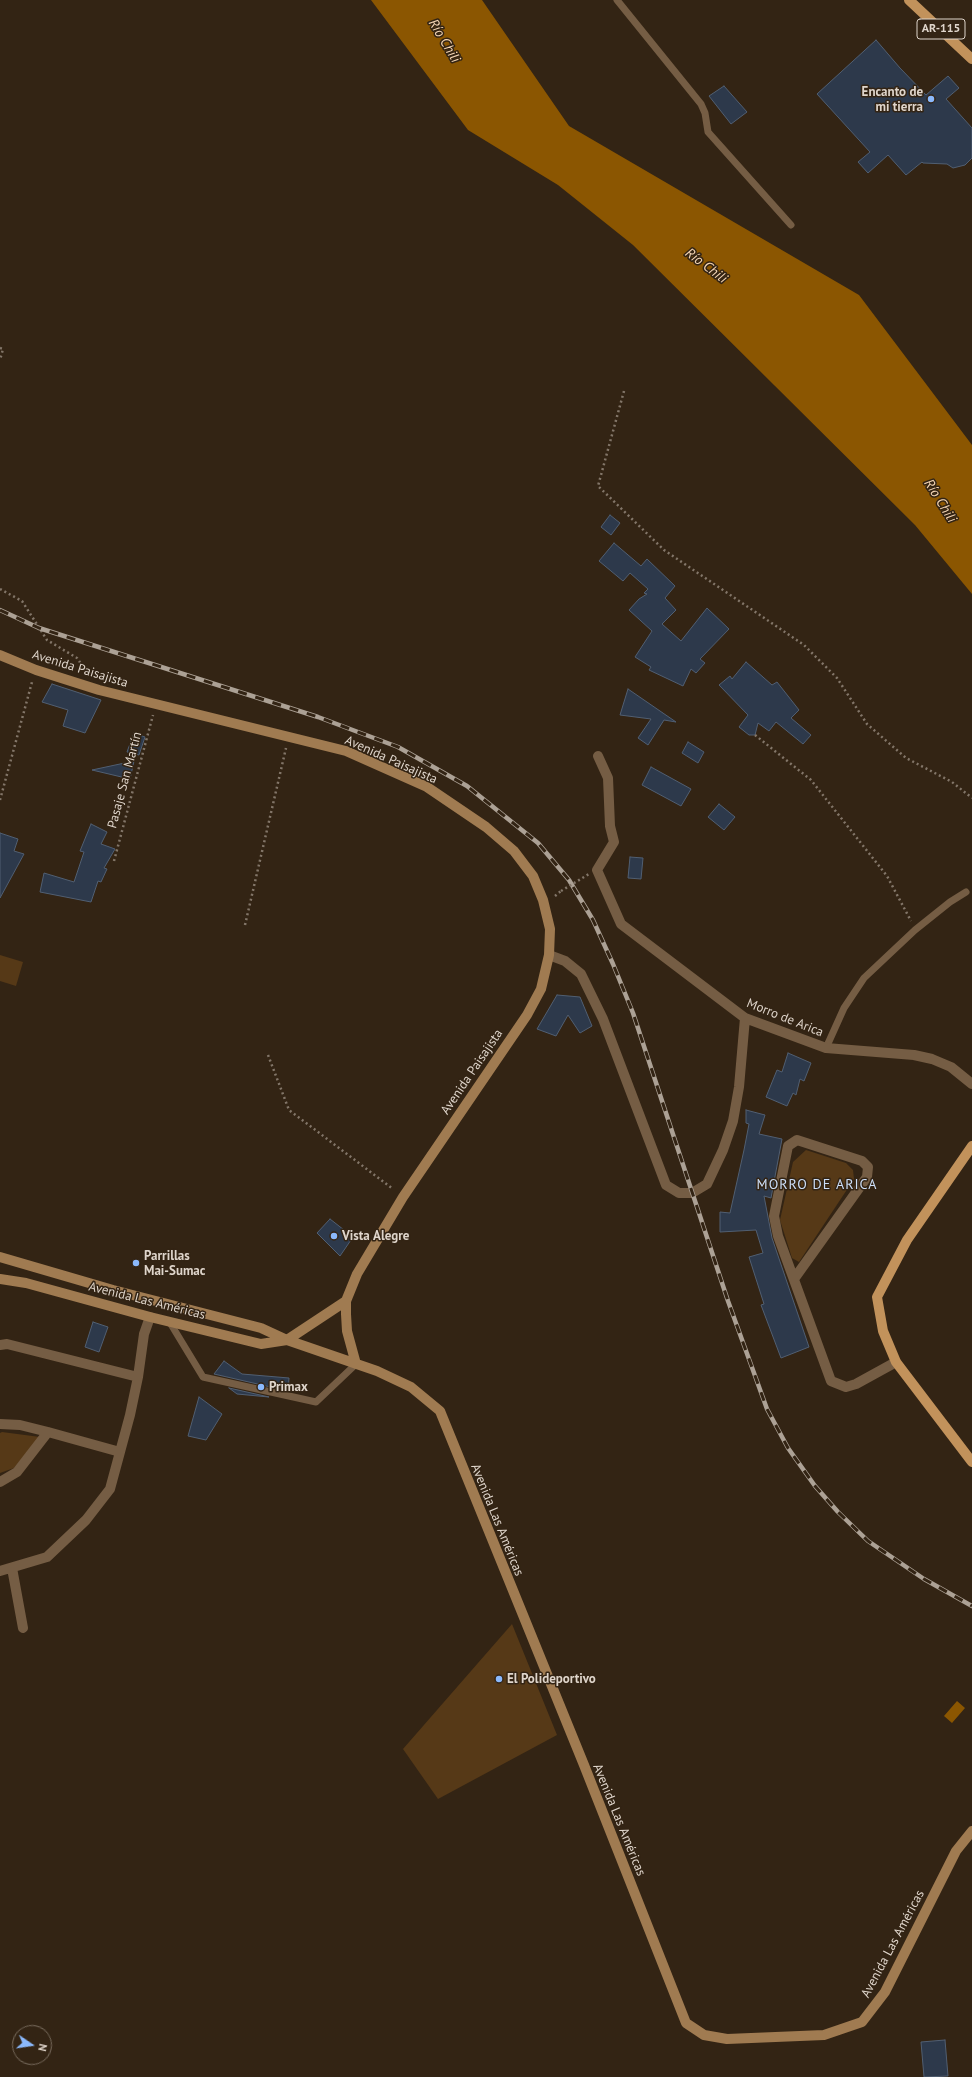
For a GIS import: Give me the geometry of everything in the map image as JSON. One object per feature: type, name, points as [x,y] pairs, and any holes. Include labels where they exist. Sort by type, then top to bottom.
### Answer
[{"type":"main road","name":"AR-115","points":[[909,0],[972,59]]},
{"type":"main road","name":"Avenida Paisajista","points":[[0,655],[36,670],[99,690],[353,754],[427,788],[486,826],[514,852],[533,876],[543,900],[550,929],[549,955],[541,989],[527,1015],[403,1197],[357,1274],[346,1301],[347,1331],[356,1364]]},
{"type":"main road","points":[[972,1146],[907,1240],[877,1297],[883,1331],[896,1362],[972,1462]]},
{"type":"main road","name":"Avenida Las Américas","points":[[0,1257],[113,1290],[261,1328],[287,1340],[377,1371],[411,1387],[440,1411],[584,1765],[686,2023],[704,2035],[727,2039],[824,2035],[862,2022],[885,1992],[956,1851],[972,1832]]},
{"type":"main road","name":"Avenida Las Américas","points":[[0,1279],[26,1283],[150,1317],[260,1344],[287,1340]]},
{"type":"main road","points":[[287,1340],[346,1301]]},
{"type":"street","points":[[593,872],[614,842],[610,826],[608,778],[598,756]]},
{"type":"street","name":"Morro de Arica","points":[[593,872],[621,924],[745,1018],[826,1048],[914,1055],[926,1058],[951,1067],[972,1084]]},
{"type":"street","points":[[549,955],[565,961],[581,974],[603,1019],[666,1185],[679,1193],[692,1193],[707,1184],[723,1150],[733,1120],[739,1087],[745,1018]]},
{"type":"street","points":[[794,1279],[866,1177],[868,1167],[862,1161],[797,1140],[788,1146],[774,1216],[778,1236],[831,1381],[846,1387],[856,1384],[896,1362]]},
{"type":"street","points":[[0,1571],[47,1558],[86,1520],[110,1489],[138,1377],[144,1334],[150,1317]]},
{"type":"street","points":[[0,1345],[7,1344],[138,1377]]},
{"type":"street","points":[[0,1424],[20,1425],[120,1452]]},
{"type":"street","points":[[0,1482],[17,1472],[48,1432]]},
{"type":"street","points":[[12,1568],[23,1628]]},
{"type":"lane","points":[[617,0],[701,104],[705,113],[708,132],[791,225]]},
{"type":"lane","points":[[826,1048],[844,1008],[864,978],[915,930],[950,902],[966,892]]},
{"type":"lane","points":[[168,1321],[203,1377],[316,1402],[356,1364]]},
{"type":"path","points":[[0,348],[3,350],[0,360]]},
{"type":"path","points":[[624,391],[598,486],[664,550],[804,645],[837,678],[867,724],[906,758],[952,782],[972,798]]},
{"type":"path","points":[[0,589],[22,601],[47,640],[77,658],[99,690]]},
{"type":"path","points":[[0,800],[36,670]]},
{"type":"path","name":"Pasaje San Martín","points":[[114,861],[155,705]]},
{"type":"path","points":[[755,735],[811,780],[887,876],[915,930]]},
{"type":"path","points":[[245,925],[288,738]]},
{"type":"path","points":[[561,891],[593,872]]},
{"type":"path","points":[[268,1055],[289,1110],[403,1197]]},
{"type":"shaded area","points":[[0,955],[23,962],[16,986],[0,981]]},
{"type":"shaded area","points":[[806,1150],[846,1163],[853,1170],[854,1179],[799,1262],[792,1258],[780,1220],[793,1162]]},
{"type":"shaded area","points":[[0,1433],[40,1437],[14,1468],[0,1473]]},
{"type":"shaded area","name":"El Polideportivo","points":[[512,1624],[557,1735],[438,1799],[403,1749]]},
{"type":"water","name":"Río Chili","points":[[371,0],[482,0],[569,126],[859,295],[972,445],[972,594],[915,525],[633,245],[558,185],[468,130]]},
{"type":"water","points":[[957,1701],[965,1708],[952,1723],[944,1716]]},
{"type":"building","points":[[876,40],[926,95],[948,76],[959,88],[946,99],[972,128],[972,158],[965,165],[953,168],[947,164],[922,162],[906,175],[888,155],[868,173],[858,162],[870,152],[817,94]]},
{"type":"building","points":[[724,86],[747,112],[731,124],[709,96]]},
{"type":"building","points":[[610,515],[620,523],[611,535],[601,527]]},
{"type":"building","points":[[614,543],[641,566],[647,559],[675,586],[665,598],[676,610],[662,624],[681,641],[707,608],[729,629],[700,659],[705,663],[696,673],[691,669],[683,686],[649,670],[651,667],[635,657],[652,631],[629,610],[639,599],[647,594],[644,593],[648,589],[630,573],[623,581],[599,561]]},
{"type":"building","points":[[746,662],[772,685],[777,682],[799,710],[791,718],[811,735],[803,744],[776,722],[769,731],[758,723],[755,735],[749,735],[739,727],[748,715],[719,685],[730,676],[732,679]]},
{"type":"building","points":[[52,684],[101,700],[85,733],[63,726],[68,710],[42,702]]},
{"type":"building","points":[[628,689],[676,722],[664,720],[648,745],[638,738],[651,719],[620,715]]},
{"type":"building","points":[[134,733],[145,737],[139,755],[127,752]]},
{"type":"building","points":[[688,742],[704,752],[698,763],[682,753]]},
{"type":"building","points":[[134,761],[130,779],[92,770]]},
{"type":"building","points":[[651,767],[691,789],[681,806],[642,785]]},
{"type":"building","points":[[719,804],[735,817],[724,830],[708,817]]},
{"type":"building","points":[[91,824],[107,832],[101,844],[115,849],[104,868],[107,869],[101,882],[98,881],[91,902],[40,892],[44,873],[74,882],[84,852],[80,851]]},
{"type":"building","points":[[0,833],[18,839],[14,851],[24,854],[0,898]]},
{"type":"building","points":[[630,857],[643,858],[641,879],[628,878]]},
{"type":"building","points":[[557,995],[580,997],[592,1026],[580,1033],[568,1015],[556,1036],[537,1029]]},
{"type":"building","points":[[788,1053],[811,1063],[804,1081],[800,1079],[796,1095],[793,1093],[787,1106],[766,1097],[777,1070],[782,1072]]},
{"type":"building","points":[[746,1110],[765,1115],[759,1134],[782,1139],[771,1198],[764,1196],[772,1238],[809,1347],[781,1358],[761,1305],[764,1304],[749,1257],[763,1253],[756,1230],[720,1232],[720,1212],[730,1213],[744,1150],[749,1124],[746,1123]]},
{"type":"building","points":[[330,1219],[353,1237],[340,1256],[317,1233]]},
{"type":"building","points":[[93,1322],[108,1327],[99,1352],[85,1347]]},
{"type":"building","points":[[224,1361],[242,1374],[289,1378],[288,1391],[214,1374]]},
{"type":"building","points":[[229,1388],[269,1397],[237,1394]]},
{"type":"building","points":[[199,1397],[222,1414],[206,1440],[188,1436]]},
{"type":"building","points":[[945,2040],[948,2076],[924,2077],[921,2042]]},
{"type":"railway","points":[[0,610],[39,628],[318,717],[398,747],[467,786],[538,843],[569,880],[593,920],[613,964],[633,1013],[728,1301],[767,1409],[788,1448],[815,1486],[838,1512],[868,1541],[924,1579],[972,1606]]},
{"type":"place","name":"Encanto de mi tierra","points":[[931,99]]},
{"type":"place","name":"Vista Alegre","points":[[334,1236]]},
{"type":"place","name":"Parrillas Mai-Sumac","points":[[136,1263]]},
{"type":"place","name":"Primax","points":[[261,1387]]},
{"type":"place","name":"El Polideportivo","points":[[499,1679]]},
{"type":"district","name":"MORRO DE ARICA","points":[[817,1185]]}]
